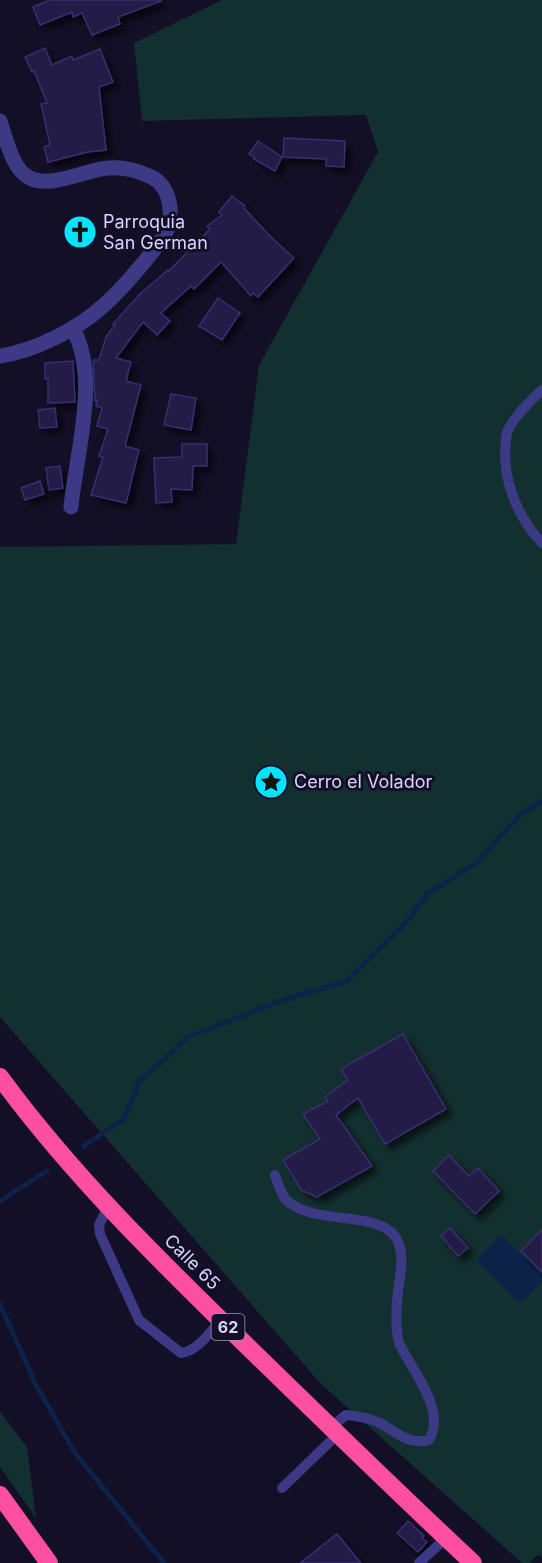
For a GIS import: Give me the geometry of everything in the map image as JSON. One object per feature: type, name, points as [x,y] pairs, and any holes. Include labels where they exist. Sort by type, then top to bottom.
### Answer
[{"type":"highway","name":"Calle 65","points":[[0,1077],[29,1116],[108,1207],[221,1320],[473,1563]]},
{"type":"highway","points":[[0,1495],[45,1561]]},
{"type":"street","points":[[0,121],[13,160],[28,178],[48,182],[108,168],[134,169],[154,178],[165,190],[170,205],[170,224],[158,246],[103,307],[73,329],[15,354],[0,356]]},
{"type":"street","points":[[71,507],[86,394],[82,351],[73,329]]},
{"type":"lane","points":[[542,390],[529,402],[507,430],[504,454],[509,484],[519,510],[542,543]]},
{"type":"lane","points":[[275,1175],[285,1199],[296,1207],[335,1218],[371,1223],[387,1228],[396,1236],[400,1248],[397,1302],[399,1342],[428,1397],[434,1417],[434,1433],[429,1440],[418,1443],[380,1424],[359,1416],[346,1415],[282,1488]]},
{"type":"lane","points":[[108,1207],[99,1225],[100,1234],[139,1320],[181,1353],[194,1348],[221,1320]]},
{"type":"lane","points":[[419,1563],[446,1538]]},
{"type":"green space","name":"Cerro el Volador","points":[[222,0],[542,0],[542,1557],[539,1554],[529,1563],[522,1563],[321,1384],[0,1017],[0,547],[236,544],[259,365],[378,152],[366,115],[142,121],[134,43]]},
{"type":"green space","points":[[0,1412],[27,1447],[36,1518],[0,1467]]},
{"type":"water","points":[[501,1235],[542,1275],[542,1282],[521,1304],[476,1260]]},
{"type":"building","points":[[50,0],[161,1],[118,17],[120,24],[92,35],[82,13],[73,17],[72,12],[40,25],[33,7]]},
{"type":"building","points":[[45,48],[52,65],[72,56],[73,60],[100,49],[113,82],[99,87],[106,150],[48,162],[44,147],[50,145],[41,104],[47,103],[34,71],[32,72],[25,57]]},
{"type":"building","points":[[284,138],[345,141],[344,167],[326,166],[326,159],[283,157]]},
{"type":"building","points":[[258,141],[282,157],[275,171],[249,154]]},
{"type":"building","points":[[232,196],[245,206],[244,208],[271,237],[294,258],[258,297],[253,293],[251,296],[221,262],[194,289],[191,286],[161,313],[170,321],[157,335],[143,322],[116,358],[131,362],[126,381],[141,385],[125,446],[139,450],[126,503],[91,495],[103,457],[99,456],[108,429],[97,426],[102,408],[96,406],[97,400],[95,401],[93,360],[99,360],[106,337],[115,325],[113,324],[140,294],[169,271],[210,229],[207,226],[222,215],[219,212]]},
{"type":"building","points":[[218,298],[240,313],[222,340],[199,326]]},
{"type":"building","points":[[73,361],[75,402],[48,403],[45,363]]},
{"type":"building","points":[[171,394],[196,398],[191,430],[164,425]]},
{"type":"building","points":[[55,408],[57,427],[40,428],[38,410]]},
{"type":"building","points":[[182,444],[207,444],[207,466],[193,466],[192,490],[171,489],[172,502],[156,503],[154,458],[182,457]]},
{"type":"building","points":[[60,466],[63,488],[49,490],[46,468]]},
{"type":"building","points":[[40,481],[44,494],[25,500],[21,488]]},
{"type":"building","points":[[403,1034],[446,1109],[385,1144],[358,1098],[336,1115],[372,1166],[317,1197],[301,1190],[283,1160],[320,1139],[303,1114],[328,1101],[325,1097],[348,1080],[341,1069]]},
{"type":"building","points":[[449,1155],[469,1176],[478,1168],[499,1191],[475,1214],[433,1171]]},
{"type":"building","points":[[450,1228],[468,1248],[458,1256],[441,1236]]},
{"type":"building","points":[[542,1230],[542,1272],[521,1251]]},
{"type":"building","points":[[408,1521],[424,1536],[422,1538],[427,1542],[418,1552],[397,1533]]},
{"type":"building","points":[[337,1534],[361,1563],[300,1563]]},
{"type":"waterway","points":[[84,1146],[124,1119],[139,1082],[188,1037],[283,1000],[347,981],[405,924],[428,893],[475,864],[522,813],[542,801]]},
{"type":"waterway","points":[[0,1201],[47,1171]]},
{"type":"waterway","points":[[0,1304],[36,1385],[75,1453],[164,1563]]},
{"type":"place","name":"Parroquia San German","points":[[80,232]]},
{"type":"place","name":"Cerro el Volador","points":[[271,782]]}]
